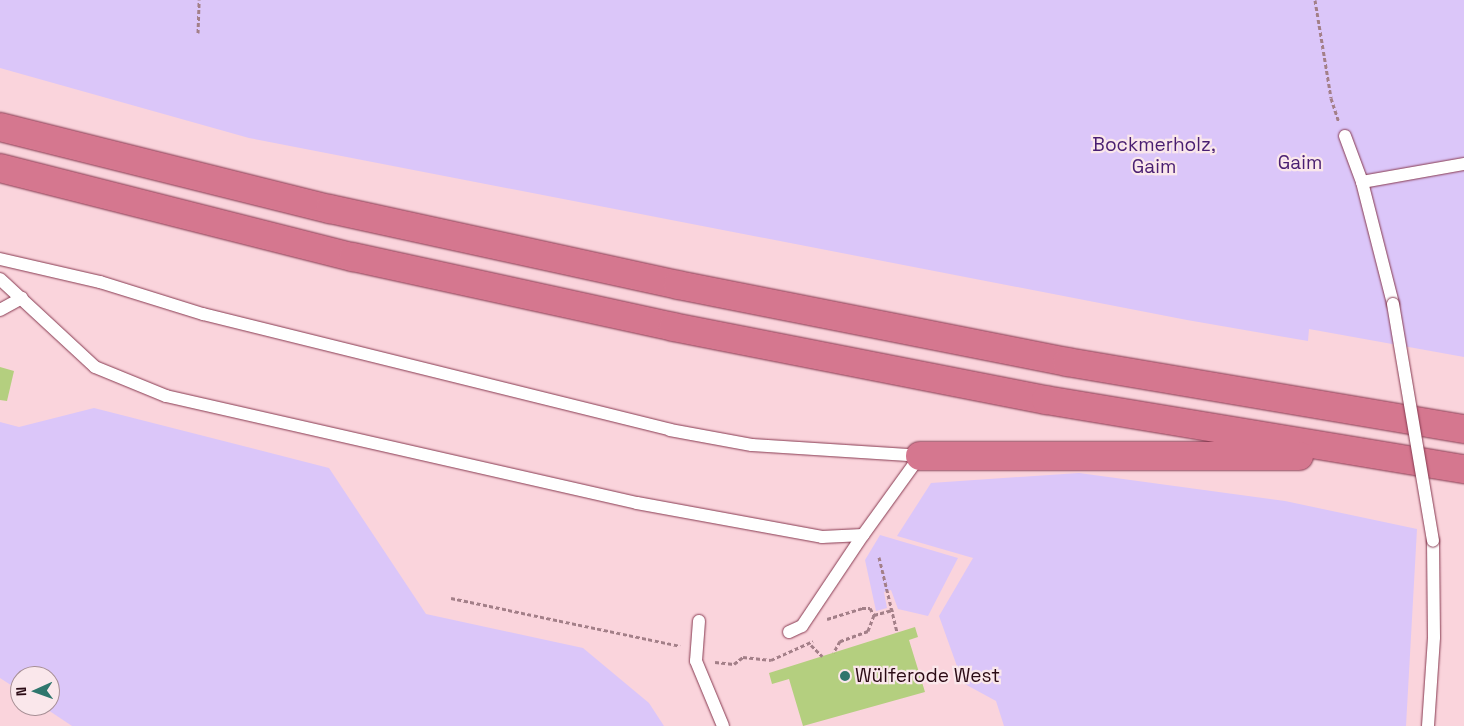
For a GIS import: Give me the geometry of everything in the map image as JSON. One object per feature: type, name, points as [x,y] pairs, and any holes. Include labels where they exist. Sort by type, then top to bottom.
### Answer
[{"type":"highway","points":[[0,127],[330,209],[678,285],[1067,362],[1464,429]]},
{"type":"highway","points":[[0,168],[353,257],[673,327],[1046,400],[1376,456],[1464,469]]},
{"type":"highway","points":[[1386,417],[1464,408]]},
{"type":"highway","points":[[920,456],[1376,456]]},
{"type":"lane","points":[[1344,136],[1362,182],[1393,304],[1433,541],[1434,637],[1428,726]]},
{"type":"lane","points":[[1362,182],[1464,164]]},
{"type":"lane","points":[[0,259],[100,282],[203,314],[670,430],[752,445],[920,456]]},
{"type":"lane","points":[[0,279],[95,368],[166,396],[637,504],[822,537],[864,535]]},
{"type":"lane","points":[[0,293],[22,298]]},
{"type":"lane","points":[[0,310],[22,298]]},
{"type":"lane","points":[[789,632],[802,626],[920,456]]},
{"type":"lane","points":[[699,621],[696,661],[723,726]]},
{"type":"path","points":[[198,33],[199,0]]},
{"type":"path","points":[[1315,0],[1330,98],[1344,136]]},
{"type":"path","points":[[880,557],[897,632]]},
{"type":"path","points":[[874,615],[893,610]]},
{"type":"path","points":[[811,645],[822,656]]},
{"type":"green space","name":"Gaim","points":[[0,0],[1464,0],[1464,357],[1309,329],[1308,341],[1187,320],[249,138],[0,68]]},
{"type":"green space","points":[[94,408],[329,468],[426,614],[583,648],[649,703],[664,726],[72,726],[57,716],[60,716],[60,666],[10,666],[10,684],[0,678],[0,422],[19,427]]},
{"type":"green space","points":[[1079,473],[1285,501],[1417,529],[1406,726],[1004,726],[996,701],[963,683],[939,616],[973,558],[897,536],[931,483]]},
{"type":"green space","points":[[880,535],[958,558],[928,616],[898,609],[891,590],[884,592],[887,608],[876,611],[865,560]]},
{"type":"building","points":[[0,367],[14,371],[7,401],[0,400]]},
{"type":"building","name":"Wülferode West","points":[[915,627],[918,637],[909,640],[925,692],[803,726],[789,679],[772,684],[769,673]]},
{"type":"place","name":"Wülferode West","points":[[845,676]]},
{"type":"park label","name":"Bockmerholz, Gaim","points":[[1154,156]]}]
